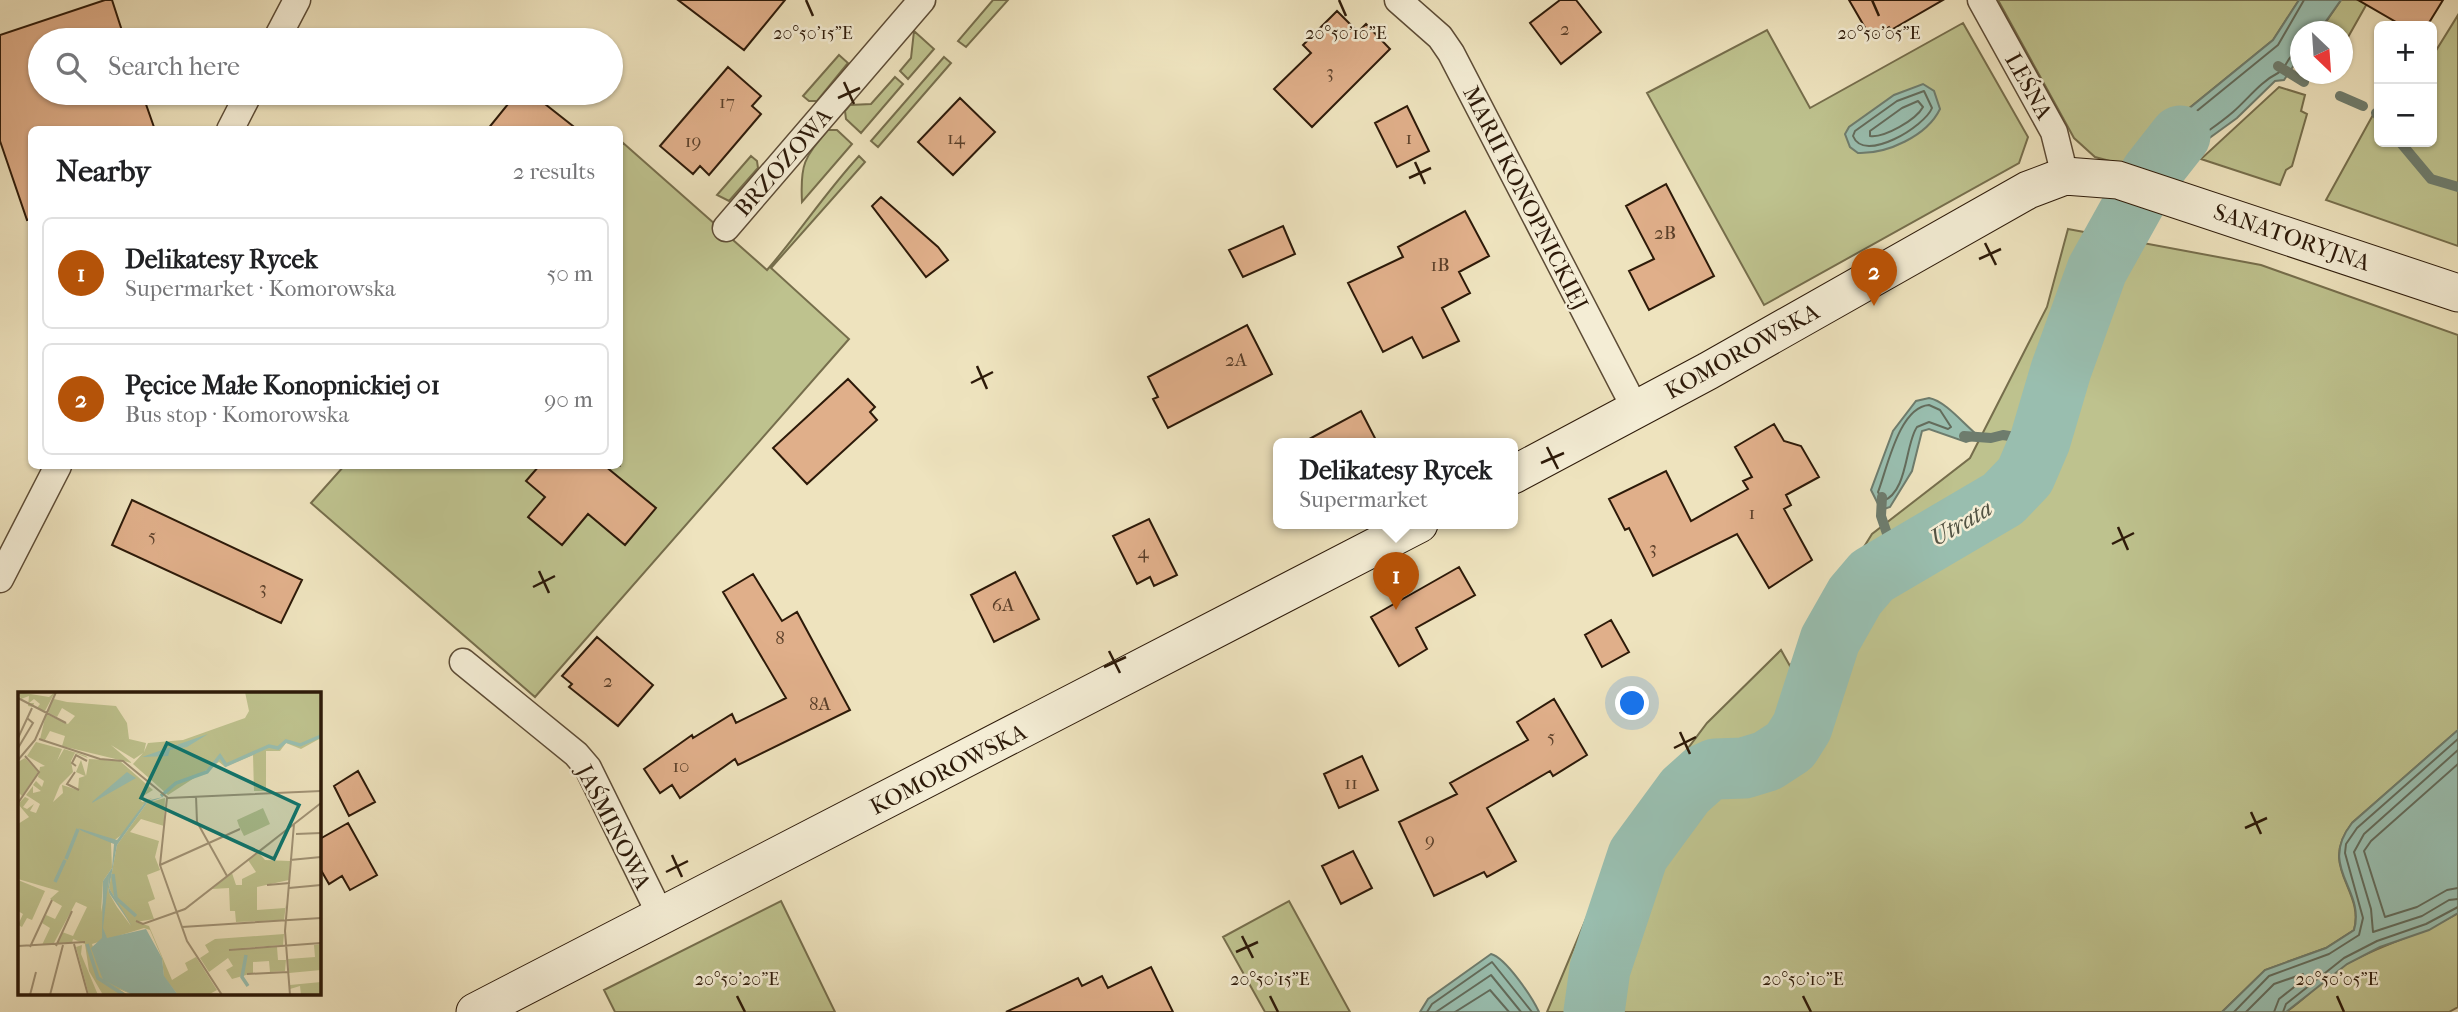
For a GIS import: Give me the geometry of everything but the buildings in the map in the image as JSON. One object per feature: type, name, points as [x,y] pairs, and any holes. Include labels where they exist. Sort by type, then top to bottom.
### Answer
[{"type":"street","points":[[282,28],[297,0]]},
{"type":"street","name":"BRZOZOWA","points":[[726,228],[922,0]]},
{"type":"street","name":"MARII KONOPNICKIEJ","points":[[1398,0],[1440,37],[1451,54],[1636,410]]},
{"type":"street","name":"LEŚNA","points":[[1981,0],[2054,132],[2065,176]]},
{"type":"street","points":[[232,126],[243,105]]},
{"type":"street","name":"KOMOROWSKA","points":[[1518,472],[1636,410],[2028,190],[2065,176],[2125,182]]},
{"type":"street","name":"SANATORYJNA","points":[[2125,182],[2458,293]]},
{"type":"street","points":[[0,579],[56,469]]},
{"type":"street","name":"KOMOROWSKA","points":[[475,1012],[662,918],[1409,529]]},
{"type":"street","name":"JAŚMINOWA","points":[[463,662],[566,746],[588,768],[662,918]]},
{"type":"green space","points":[[993,0],[1008,0],[966,47],[958,41]]},
{"type":"green space","points":[[1998,0],[2299,0],[2273,40],[2149,141],[2136,168],[2095,157],[2074,138]]},
{"type":"green space","points":[[2341,0],[2369,0],[2353,28],[2353,21],[2327,21]]},
{"type":"green space","points":[[2458,15],[2458,246],[2326,200],[2374,113],[2374,147],[2437,147],[2437,49]]},
{"type":"green space","points":[[1963,23],[2028,137],[2019,163],[1764,305],[1647,93],[1767,30],[1810,108]]},
{"type":"green space","points":[[914,31],[934,49],[908,79],[900,71],[911,58]]},
{"type":"green space","points":[[839,55],[848,63],[817,101],[809,101],[803,96]]},
{"type":"green space","points":[[944,57],[951,63],[878,147],[871,141]]},
{"type":"green space","points":[[895,77],[903,84],[861,133],[846,119],[845,111],[850,105],[871,104]]},
{"type":"green space","points":[[2279,87],[2305,95],[2301,111],[2307,114],[2292,166],[2286,170],[2280,185],[2201,159]]},
{"type":"green space","points":[[828,130],[837,130],[852,144],[802,202],[805,162]]},
{"type":"green space","points":[[623,143],[767,270],[859,156],[865,162],[771,268],[849,339],[535,697],[311,503],[341,469],[623,469]]},
{"type":"green space","points":[[751,156],[757,161],[758,168],[729,201],[717,195]]},
{"type":"green space","points":[[2068,229],[2261,265],[2458,335],[2458,730],[2352,823],[2342,839],[2340,866],[2356,915],[2354,930],[2326,948],[2265,970],[2222,1012],[1547,1012],[1609,864],[1643,808],[1707,723],[1781,650],[1790,666],[1872,534],[1970,458],[2047,307]]},
{"type":"green space","points":[[781,901],[835,1012],[615,1012],[604,990]]},
{"type":"green space","points":[[1289,901],[1350,1012],[1265,1012],[1223,937]]},
{"type":"green space","points":[[2458,913],[2458,1007],[2449,1012],[2286,1012],[2350,962]]},
{"type":"water","points":[[2299,0],[2341,0],[2326,21],[2290,21],[2290,71],[2284,80],[2275,81],[2237,118],[2182,158],[2168,179],[2136,168],[2149,141],[2273,40]]},
{"type":"water","points":[[1923,84],[1934,91],[1940,109],[1926,127],[1893,147],[1858,153],[1850,147],[1845,134],[1849,127],[1894,95]]},
{"type":"water","points":[[1929,398],[1953,412],[1975,433],[1975,439],[1966,442],[1929,429],[1922,431],[1912,471],[1890,507],[1881,510],[1871,490],[1893,431],[1916,401]]},
{"type":"water","points":[[2458,730],[2458,913],[2429,930],[2380,947],[2347,964],[2286,1012],[2222,1012],[2265,970],[2326,948],[2354,930],[2354,902],[2340,866],[2339,853],[2343,839],[2352,823]]},
{"type":"water","points":[[1491,954],[1511,970],[1539,1012],[1420,1012],[1428,999]]},
{"type":"waterway","points":[[2278,66],[2290,73]]},
{"type":"waterway","points":[[2340,96],[2363,106]]},
{"type":"waterway","name":"Utrata","points":[[1594,1012],[1600,969],[1638,855],[1685,791],[1704,774],[1715,769],[1744,768],[1767,761],[1790,746],[1802,727],[1830,640],[1855,596],[1872,576],[2003,499],[2025,476],[2040,441],[2061,370],[2097,270],[2151,173],[2180,136]]},
{"type":"waterway","points":[[2404,147],[2431,179],[2458,187]]},
{"type":"waterway","points":[[1964,436],[1991,438],[2003,435],[2040,441]]},
{"type":"waterway","points":[[1882,497],[1881,516],[1896,560]]},
{"type":"place","name":"Pęcice Małe Konopnickiej 01","points":[[1874,306]]},
{"type":"place","name":"Delikatesy Rycek","points":[[1396,610]]}]
